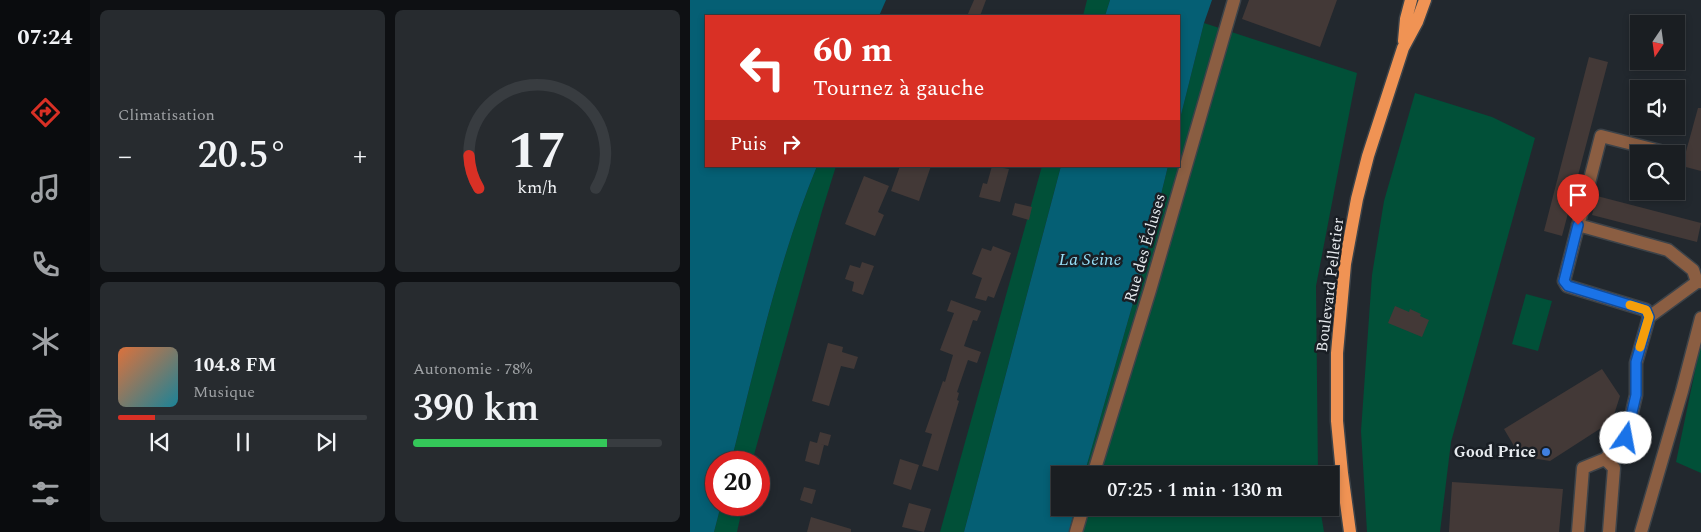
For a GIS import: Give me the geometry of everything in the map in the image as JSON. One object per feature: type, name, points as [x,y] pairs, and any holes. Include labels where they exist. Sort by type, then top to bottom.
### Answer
[{"type":"main road","name":"Boulevard Pelletier","points":[[1403,48],[1406,19],[1411,0]]},
{"type":"main road","name":"Boulevard Pelletier","points":[[1350,532],[1337,421],[1337,353],[1341,299],[1357,199],[1368,156],[1403,48],[1417,22],[1425,0]]},
{"type":"street","name":"Rue des Écluses","points":[[1096,466],[1150,290],[1234,0]]},
{"type":"street","points":[[1636,145],[1601,136],[1564,281],[1568,286],[1646,310],[1649,317]]},
{"type":"street","points":[[1578,225],[1668,250],[1693,270],[1699,282],[1649,317],[1636,362],[1636,395],[1626,438],[1605,459],[1583,468],[1578,532]]},
{"type":"street","points":[[1641,532],[1701,318]]},
{"type":"street","points":[[1605,459],[1614,468],[1609,532]]},
{"type":"street","points":[[1076,532],[1081,516]]},
{"type":"green space","points":[[1087,0],[1110,0],[1105,15],[1083,15]]},
{"type":"green space","points":[[1204,23],[1357,73],[1316,286],[1318,466],[1087,466],[1143,268],[1168,167],[1180,167],[1180,119]]},
{"type":"green space","points":[[1415,93],[1492,117],[1535,138],[1451,442],[1440,532],[1367,532],[1361,431],[1372,275],[1384,201]]},
{"type":"green space","points":[[817,167],[836,167],[755,451],[734,451],[779,275]]},
{"type":"green space","points":[[1042,167],[1061,167],[964,532],[940,532]]},
{"type":"green space","points":[[1526,294],[1552,301],[1538,351],[1512,344]]},
{"type":"green space","points":[[1701,347],[1701,473],[1676,462]]},
{"type":"green space","points":[[718,516],[741,516],[737,532],[714,532]]},
{"type":"green space","points":[[1073,516],[1321,516],[1324,532],[1069,532]]},
{"type":"water","points":[[690,0],[886,0],[879,15],[705,15],[705,167],[817,167],[779,275],[734,451],[705,451],[705,516],[718,516],[714,532],[690,532]]},
{"type":"water","points":[[1110,0],[1212,0],[1204,23],[1180,119],[1180,15],[1105,15]]},
{"type":"water","name":"La Seine","points":[[1061,167],[1168,167],[1143,268],[1087,466],[1051,466],[1051,516],[1073,516],[1069,532],[964,532]]},
{"type":"building","points":[[974,0],[986,0],[980,15],[967,15]]},
{"type":"building","points":[[1249,0],[1337,0],[1320,47],[1242,19]]},
{"type":"building","points":[[1589,57],[1608,62],[1562,236],[1544,231]]},
{"type":"building","points":[[1698,108],[1701,108],[1701,171],[1685,167],[1685,155]]},
{"type":"building","points":[[900,167],[931,167],[919,201],[891,191]]},
{"type":"building","points":[[992,167],[1009,169],[1000,202],[979,197],[983,183],[987,184]]},
{"type":"building","points":[[864,176],[889,186],[878,212],[884,215],[875,236],[845,224]]},
{"type":"building","points":[[1597,196],[1701,223],[1697,242],[1592,215]]},
{"type":"building","points":[[1015,203],[1032,207],[1029,220],[1012,215]]},
{"type":"building","points":[[993,246],[1011,253],[994,298],[988,296],[986,301],[975,298],[982,278],[972,274],[982,248],[991,251]]},
{"type":"building","points":[[862,262],[874,266],[863,295],[852,291],[854,282],[845,279],[850,265],[860,268]]},
{"type":"building","points":[[951,300],[981,311],[977,321],[973,320],[964,346],[981,352],[977,363],[968,360],[957,392],[959,393],[957,400],[959,401],[938,471],[922,466],[932,434],[925,432],[943,381],[945,382],[953,355],[940,350],[954,313],[947,311]]},
{"type":"building","points":[[1395,306],[1409,312],[1410,309],[1429,320],[1422,337],[1388,323]]},
{"type":"building","points":[[828,343],[843,347],[842,352],[858,357],[854,369],[841,366],[829,406],[812,401]]},
{"type":"building","points":[[1602,369],[1620,396],[1612,421],[1550,461],[1520,456],[1504,429]]},
{"type":"building","points":[[820,432],[831,435],[828,446],[817,443]]},
{"type":"building","points":[[810,441],[824,445],[819,465],[805,461]]},
{"type":"building","points":[[900,459],[919,465],[911,490],[893,484]]},
{"type":"building","points":[[1452,482],[1563,489],[1559,532],[1449,532]]},
{"type":"building","points":[[804,487],[816,490],[812,504],[800,500]]},
{"type":"building","points":[[909,503],[931,509],[924,532],[902,527]]},
{"type":"building","points":[[811,517],[851,529],[851,532],[807,532]]},
{"type":"slow traffic","points":[[1630,305],[1646,310],[1649,317],[1640,347]]},
{"type":"place","name":"Good Price","points":[[1546,452]]},
{"type":"route","points":[[1578,225],[1564,281],[1568,286],[1646,310],[1649,317],[1636,362],[1636,395],[1626,438]]}]
